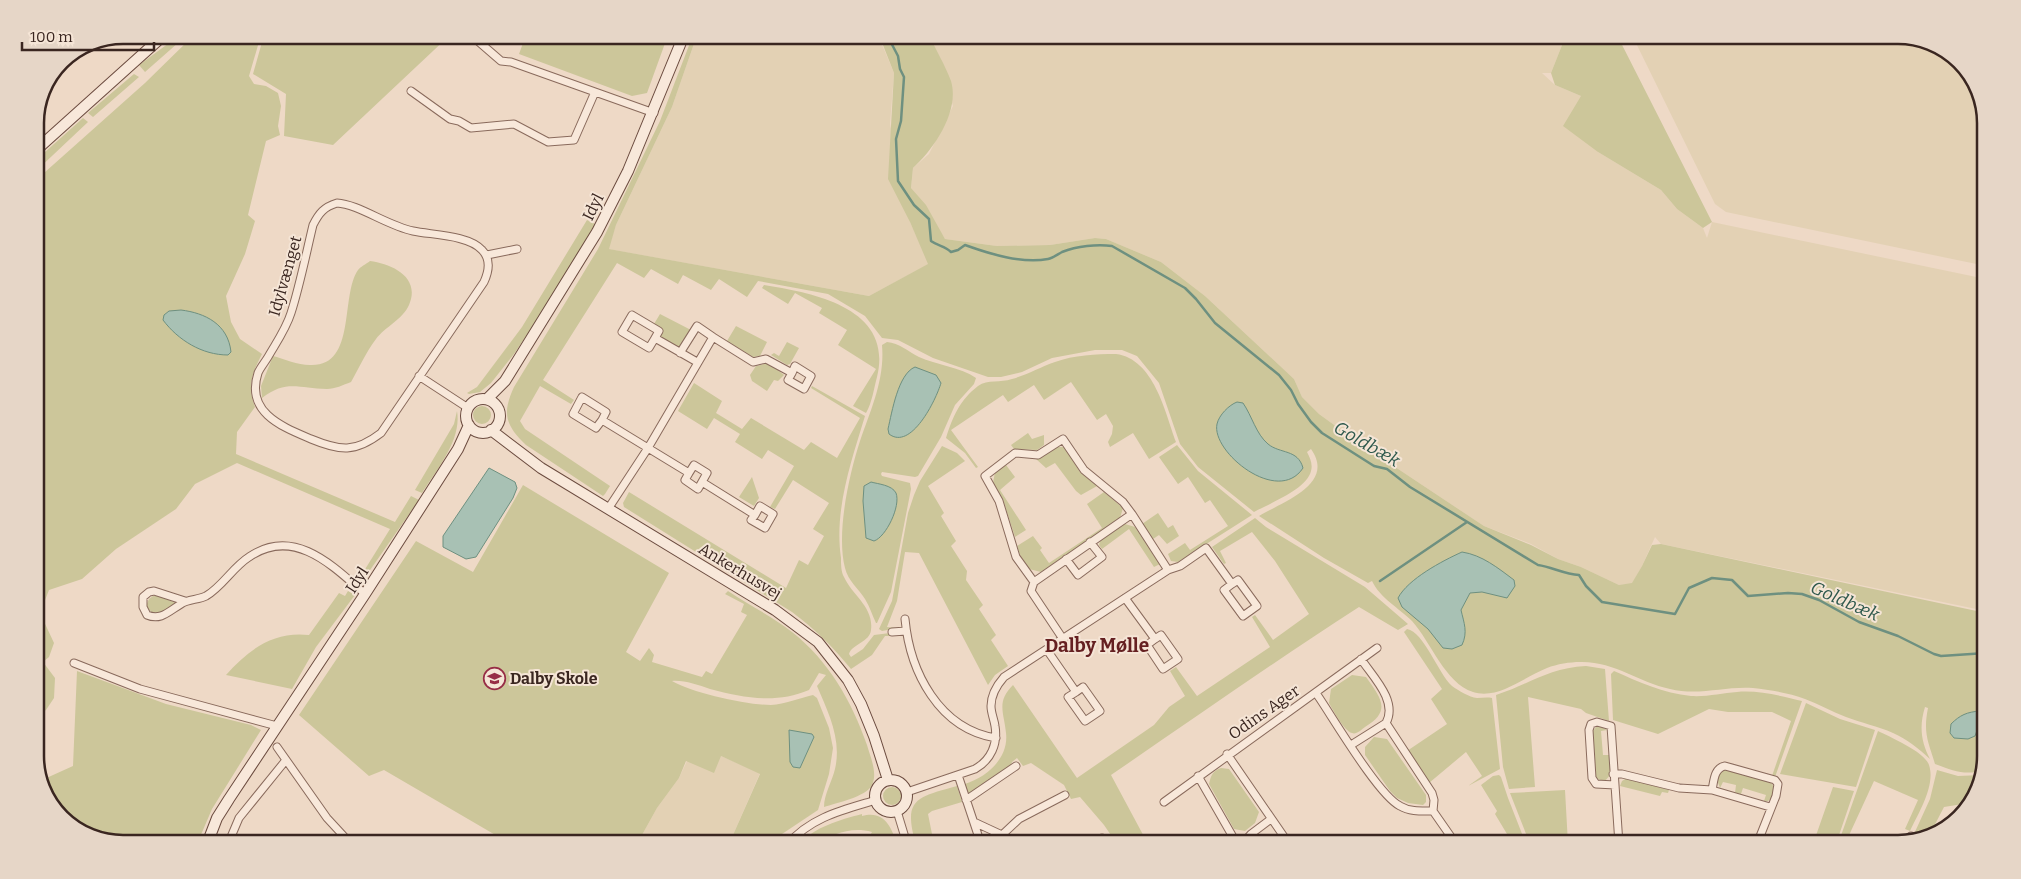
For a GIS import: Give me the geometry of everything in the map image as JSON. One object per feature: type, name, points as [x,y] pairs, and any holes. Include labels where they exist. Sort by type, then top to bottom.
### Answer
[{"type":"street","points":[[44,143],[154,44]]},
{"type":"street","points":[[481,44],[501,61],[511,62],[654,113]]},
{"type":"street","name":"Idyl","points":[[487,399],[505,381],[597,232],[628,171],[654,113],[681,44]]},
{"type":"street","points":[[411,91],[450,119],[459,120],[471,128],[514,124],[548,142],[574,140],[594,92]]},
{"type":"street","name":"Idylvænget","points":[[344,204],[410,230],[474,243],[487,255],[488,272],[484,282],[419,376],[381,433],[365,445],[352,448],[340,449],[329,446],[281,426],[269,418],[262,409],[257,398],[258,374],[291,314],[313,225],[319,213],[328,205],[344,204]]},
{"type":"street","points":[[487,255],[517,249]]},
{"type":"street","points":[[632,315],[659,332],[655,338],[649,348],[622,332],[632,315]]},
{"type":"street","points":[[680,353],[697,326],[753,362],[766,359],[792,373]]},
{"type":"street","points":[[608,509],[648,448],[713,337]]},
{"type":"street","points":[[655,338],[697,362]]},
{"type":"street","points":[[419,376],[468,408]]},
{"type":"street","name":"Idyl","points":[[497,408],[505,381]]},
{"type":"street","points":[[582,397],[606,412],[602,420],[596,428],[573,414],[582,397]]},
{"type":"street","points":[[487,399],[497,408],[500,416],[489,429],[469,426],[466,414],[468,408],[476,400],[487,399]]},
{"type":"street","points":[[602,420],[689,473]]},
{"type":"street","name":"Idyl","points":[[210,835],[217,818],[365,594],[458,449],[469,426]]},
{"type":"street","name":"Idyl","points":[[458,449],[489,429]]},
{"type":"street","name":"Ankerhusvej","points":[[489,429],[541,468],[775,610],[818,642],[848,680],[858,699],[874,736],[888,780]]},
{"type":"street","points":[[1034,582],[1016,557],[999,501],[985,476],[1016,452],[1038,455],[1063,439],[1084,470],[1123,502],[1168,570]]},
{"type":"street","points":[[694,465],[708,473],[698,489],[684,480],[689,473],[694,465]]},
{"type":"street","points":[[702,482],[754,514]]},
{"type":"street","points":[[1064,639],[1031,591],[1034,582],[1132,514]]},
{"type":"street","points":[[1066,559],[1078,575],[1102,557],[1090,542]]},
{"type":"street","points":[[185,602],[154,591],[149,592],[144,597],[143,607],[147,615],[156,618],[165,615],[185,602],[206,596],[249,556],[262,550],[282,546],[300,548],[313,553],[339,571],[365,594]]},
{"type":"street","points":[[907,792],[982,765],[991,755],[996,738],[991,704],[997,686],[1004,677],[1168,570],[1180,566],[1206,548],[1232,584]]},
{"type":"street","points":[[1238,580],[1257,606],[1243,616],[1224,590],[1232,584],[1238,580]]},
{"type":"street","points":[[1126,598],[1154,640]]},
{"type":"street","points":[[905,619],[910,652],[916,669],[936,702],[951,717],[969,730],[980,736],[996,738]]},
{"type":"street","points":[[892,632],[906,631]]},
{"type":"street","points":[[1161,635],[1178,659],[1163,669],[1147,645],[1154,640],[1161,635]]},
{"type":"street","name":"Odins Ager","points":[[1164,802],[1227,754],[1377,648]]},
{"type":"street","points":[[1047,650],[1076,692]]},
{"type":"street","points":[[1351,746],[1386,723],[1389,717],[1389,704],[1361,660]]},
{"type":"street","points":[[74,663],[140,689],[277,726]]},
{"type":"street","points":[[1083,687],[1100,711],[1084,721],[1068,697],[1076,692],[1083,687]]},
{"type":"street","name":"Odins Ager","points":[[1316,692],[1351,746],[1392,801],[1400,807],[1434,811]]},
{"type":"street","points":[[1615,785],[1596,784],[1592,778],[1589,730],[1591,724],[1597,722],[1612,726],[1613,774],[1615,785],[1618,835]]},
{"type":"street","points":[[1386,723],[1432,793],[1434,811],[1450,835]]},
{"type":"street","points":[[278,747],[327,818],[343,835]]},
{"type":"street","name":"Odins Ager","points":[[1227,754],[1283,835]]},
{"type":"street","points":[[232,835],[239,818],[286,760]]},
{"type":"street","points":[[966,800],[1016,766]]},
{"type":"street","points":[[1712,790],[1716,773],[1720,767],[1725,766],[1775,780],[1778,784],[1760,835]]},
{"type":"street","points":[[1613,774],[1622,774],[1679,788],[1712,790],[1770,807]]},
{"type":"street","points":[[958,775],[978,835]]},
{"type":"street","points":[[1198,776],[1232,835]]},
{"type":"street","points":[[888,780],[900,782],[907,792],[906,803],[897,811],[892,812],[882,809],[876,800],[879,786],[888,780]]},
{"type":"street","points":[[974,822],[1002,835],[1019,819],[1065,795]]},
{"type":"street","points":[[797,835],[807,825],[822,817],[876,800]]},
{"type":"street","points":[[897,811],[904,835]]},
{"type":"street","points":[[1251,835],[1271,819]]},
{"type":"shaded area","points":[[168,44],[177,44],[145,72],[139,65]]},
{"type":"shaded area","points":[[185,44],[258,44],[249,76],[254,84],[266,86],[278,93],[281,106],[278,126],[280,135],[266,141],[248,215],[255,221],[245,254],[226,296],[231,322],[240,339],[262,354],[251,386],[255,407],[237,432],[236,454],[395,522],[411,496],[419,500],[361,583],[359,579],[390,529],[237,463],[195,484],[176,509],[116,549],[82,579],[49,590],[44,603],[44,173],[145,83]]},
{"type":"shaded area","points":[[261,44],[440,44],[333,145],[284,136],[286,94],[253,74]]},
{"type":"shaded area","points":[[523,44],[665,44],[647,93],[632,96],[519,54]]},
{"type":"shaded area","points":[[690,44],[694,44],[672,107],[616,225],[609,249],[869,296],[928,264],[910,222],[888,179],[894,73],[883,44],[934,44],[951,81],[952,105],[937,140],[913,168],[911,188],[926,205],[945,239],[997,246],[1050,245],[1095,238],[1106,239],[1161,262],[1205,296],[1294,379],[1302,397],[1319,414],[1359,443],[1484,526],[1619,585],[1632,583],[1652,545],[1661,544],[1977,611],[1976,772],[1959,772],[1935,764],[1927,737],[1928,708],[1925,707],[1922,734],[1930,759],[1913,744],[1893,733],[1846,717],[1793,695],[1753,688],[1681,691],[1658,686],[1615,668],[1592,663],[1572,662],[1559,664],[1492,693],[1482,694],[1473,692],[1454,680],[1412,621],[1380,593],[1372,581],[1368,583],[1324,558],[1259,516],[1293,498],[1312,482],[1317,472],[1317,461],[1311,449],[1307,452],[1312,468],[1303,484],[1287,495],[1254,512],[1198,467],[1180,444],[1159,383],[1137,356],[1122,350],[1095,350],[1052,358],[1022,372],[1001,377],[988,377],[933,358],[898,340],[882,338],[865,316],[828,294],[758,281],[747,297],[719,279],[711,290],[683,275],[678,284],[651,269],[644,278],[617,263],[543,380],[574,400],[571,404],[540,386],[520,421],[525,429],[610,486],[603,496],[526,445],[510,425],[507,412],[508,404],[514,387],[598,249],[660,121]]},
{"type":"shaded area","points":[[694,44],[882,44],[894,73],[890,124],[910,222],[929,264],[869,296],[608,249],[616,225],[672,107]]},
{"type":"shaded area","points":[[933,44],[1562,44],[1551,73],[1542,73],[1555,85],[1581,96],[1598,152],[1661,190],[1677,209],[1703,228],[1707,238],[1712,222],[1977,277],[1977,609],[1661,544],[1655,537],[1632,584],[1619,585],[1581,567],[1558,559],[1531,544],[1484,526],[1359,443],[1319,414],[1302,397],[1294,379],[1205,296],[1161,262],[1106,239],[1095,238],[1050,245],[997,246],[945,239],[911,188],[913,168],[929,154],[953,106]]},
{"type":"shaded area","points":[[1562,44],[1622,44],[1712,222],[1703,228],[1677,209],[1661,190],[1598,152],[1563,126],[1581,96],[1555,85],[1551,73]]},
{"type":"shaded area","points":[[1636,44],[1914,45],[1938,54],[1954,67],[1967,83],[1975,102],[1977,118],[1977,264],[1726,212],[1715,204]]},
{"type":"shaded area","points":[[134,74],[139,77],[93,117],[88,113]]},
{"type":"shaded area","points":[[83,118],[88,122],[44,164],[44,153]]},
{"type":"shaded area","points":[[587,220],[595,224],[566,277],[514,354],[491,383],[480,392],[467,393],[477,387],[522,327]]},
{"type":"shaded area","points":[[370,261],[387,265],[402,274],[408,280],[412,295],[403,315],[372,344],[351,382],[330,389],[286,387],[271,392],[262,398],[261,386],[273,356],[310,365],[325,363],[335,355],[345,328],[353,282],[359,269]]},
{"type":"shaded area","points":[[764,285],[805,293],[826,299],[846,308],[862,320],[874,335],[879,354],[877,377],[866,413],[853,406],[876,369],[838,345],[847,330],[819,313],[822,308],[795,293],[788,304],[762,288]]},
{"type":"shaded area","points":[[181,310],[207,317],[220,327],[229,342],[231,352],[228,355],[209,352],[183,340],[163,320],[164,315],[169,311]]},
{"type":"shaded area","points":[[660,314],[691,330],[680,346],[676,347],[661,338],[660,335],[663,330],[654,324]]},
{"type":"shaded area","points":[[736,326],[767,342],[760,356],[753,357],[727,341]]},
{"type":"shaded area","points":[[787,342],[799,348],[790,364],[787,365],[771,355],[774,353],[779,356]]},
{"type":"shaded area","points":[[887,342],[900,346],[926,360],[963,371],[976,378],[974,384],[955,405],[941,437],[918,476],[882,472],[881,474],[882,476],[910,483],[911,489],[891,592],[876,623],[865,599],[846,573],[842,538],[848,487],[860,441],[873,406],[879,382],[882,345]]},
{"type":"shaded area","points":[[1116,354],[1129,358],[1149,376],[1162,402],[1176,442],[1149,459],[1133,433],[1110,447],[1108,442],[1113,426],[1106,414],[1097,420],[1071,382],[1044,400],[1034,385],[1008,402],[1003,395],[951,430],[978,467],[976,468],[965,453],[946,438],[954,416],[966,397],[982,384],[1012,379],[1049,364],[1077,356]]},
{"type":"shaded area","points":[[769,363],[784,375],[778,381],[774,380],[767,391],[752,381],[750,375],[756,366]]},
{"type":"shaded area","points":[[915,367],[936,375],[941,383],[934,401],[914,430],[906,436],[897,437],[889,434],[888,429],[894,404],[904,377]]},
{"type":"shaded area","points":[[694,383],[722,401],[716,413],[742,429],[751,418],[804,450],[811,442],[837,458],[860,418],[811,388],[812,386],[865,416],[845,486],[839,540],[843,575],[866,608],[871,622],[871,630],[868,637],[849,654],[851,657],[863,649],[874,635],[890,633],[890,636],[885,636],[872,655],[851,669],[823,639],[792,612],[624,507],[623,503],[629,492],[786,588],[799,560],[808,565],[824,536],[813,529],[829,503],[793,480],[775,509],[770,507],[794,466],[768,450],[762,459],[735,442],[740,434],[714,418],[707,429],[678,411]]},
{"type":"shaded area","points":[[1237,402],[1243,403],[1260,435],[1268,444],[1293,455],[1301,462],[1303,468],[1292,478],[1278,481],[1263,478],[1248,471],[1224,448],[1218,435],[1217,424],[1225,411]]},
{"type":"shaded area","points":[[482,406],[488,409],[491,415],[488,421],[482,424],[476,421],[473,415],[476,409]]},
{"type":"shaded area","points":[[457,411],[456,433],[447,454],[422,493],[415,490],[454,424]]},
{"type":"shaded area","points":[[1028,433],[1032,439],[1044,435],[1044,445],[1037,450],[1014,449],[1011,445]]},
{"type":"shaded area","points":[[1177,445],[1198,471],[1252,515],[1178,562],[1171,561],[1168,554],[1185,543],[1190,550],[1228,526],[1210,500],[1205,503],[1188,477],[1178,484],[1159,457]]},
{"type":"shaded area","points":[[942,446],[957,453],[965,461],[928,486],[944,513],[941,516],[956,541],[951,546],[967,571],[966,580],[983,605],[979,609],[996,635],[991,640],[1008,666],[995,675],[988,685],[919,553],[905,552],[897,601],[887,627],[898,628],[882,631],[879,629],[892,601],[908,513],[914,495],[920,481]]},
{"type":"shaded area","points":[[1057,447],[1064,447],[1080,472],[1097,486],[1081,495],[1055,463],[1046,468],[1036,459]]},
{"type":"shaded area","points":[[1006,465],[1015,477],[1000,490],[1026,530],[1015,537],[1003,500],[993,483],[995,472]]},
{"type":"shaded area","points":[[489,468],[515,482],[517,488],[513,498],[476,557],[466,559],[443,547],[443,536]]},
{"type":"shaded area","points":[[752,477],[759,498],[754,506],[739,497]]},
{"type":"shaded area","points":[[871,482],[891,488],[896,493],[897,499],[888,527],[874,541],[866,538],[863,501],[864,486]]},
{"type":"shaded area","name":"Dalby Skole","points":[[523,485],[669,573],[626,652],[640,661],[649,648],[654,655],[652,662],[702,677],[706,671],[712,674],[747,615],[741,612],[744,604],[725,594],[728,591],[792,632],[805,643],[828,669],[838,683],[861,729],[873,765],[874,780],[872,785],[864,793],[824,807],[825,797],[835,769],[837,747],[833,726],[817,686],[826,675],[819,673],[809,690],[784,697],[772,698],[735,695],[696,684],[672,681],[693,690],[734,701],[771,705],[813,695],[817,698],[829,728],[833,748],[829,774],[818,810],[781,835],[733,835],[760,774],[721,756],[714,773],[686,761],[679,778],[657,808],[642,835],[496,835],[384,770],[369,776],[299,715],[416,541],[473,572]]},
{"type":"shaded area","points":[[1104,492],[1123,508],[1120,518],[1041,572],[1029,569],[1020,555],[1017,546],[1033,536],[1042,548],[1040,550],[1049,563],[1102,528],[1087,504]]},
{"type":"shaded area","points":[[1158,513],[1168,528],[1173,525],[1179,536],[1167,544],[1159,535],[1153,539],[1142,524]]},
{"type":"shaded area","points":[[1255,518],[1266,527],[1365,587],[1408,624],[1398,630],[1359,607],[1111,775],[1143,835],[1111,835],[1080,797],[1071,799],[1064,785],[1031,763],[1023,766],[1017,758],[1012,762],[1010,768],[968,793],[965,784],[981,777],[995,765],[1004,751],[1006,733],[1002,708],[1004,697],[1013,685],[1077,778],[1154,725],[1169,707],[1185,696],[1170,671],[1176,667],[1197,696],[1270,647],[1252,617],[1255,615],[1273,640],[1309,614],[1275,561],[1252,532],[1220,551],[1226,563],[1224,564],[1212,547]]},
{"type":"shaded area","points":[[1125,524],[1135,527],[1160,564],[1154,567],[1129,529],[1102,549],[1099,545],[1100,541]]},
{"type":"shaded area","points":[[1462,552],[1483,559],[1496,567],[1514,580],[1515,586],[1507,598],[1482,592],[1470,593],[1461,610],[1465,632],[1462,645],[1452,649],[1443,648],[1428,629],[1402,607],[1398,598],[1417,577]]},
{"type":"shaded area","points":[[348,591],[355,595],[316,647],[292,689],[226,675],[253,650],[273,639],[284,636],[309,635],[339,593],[345,596]]},
{"type":"shaded area","points":[[153,596],[159,596],[176,603],[161,614],[157,614],[150,611],[146,606],[149,599]]},
{"type":"shaded area","points":[[44,622],[54,643],[49,657],[44,661]]},
{"type":"shaded area","points":[[1407,629],[1419,637],[1452,686],[1464,694],[1477,698],[1492,698],[1500,769],[1468,786],[1482,776],[1466,752],[1429,783],[1407,751],[1447,724],[1431,699],[1442,689],[1404,632]]},
{"type":"shaded area","points":[[44,663],[55,678],[54,698],[44,711]]},
{"type":"shaded area","points":[[1586,666],[1605,669],[1609,721],[1586,713],[1581,709],[1528,697],[1535,787],[1509,789],[1503,767],[1496,695],[1550,673]]},
{"type":"shaded area","points":[[77,671],[166,704],[251,725],[261,730],[212,809],[201,835],[107,834],[83,825],[63,808],[52,791],[47,778],[73,766]]},
{"type":"shaded area","points":[[1614,671],[1651,686],[1681,695],[1697,696],[1753,692],[1778,695],[1802,701],[1775,777],[1772,776],[1791,721],[1772,712],[1728,712],[1709,709],[1658,734],[1613,720],[1611,674]]},
{"type":"shaded area","points":[[1352,675],[1366,677],[1376,691],[1381,704],[1379,715],[1355,733],[1349,731],[1342,724],[1329,703],[1331,689]]},
{"type":"shaded area","points":[[1806,703],[1840,719],[1875,730],[1856,787],[1780,774]]},
{"type":"shaded area","points":[[1977,711],[1977,730],[1975,736],[1968,739],[1954,738],[1950,733],[1951,724],[1964,714]]},
{"type":"shaded area","points":[[1598,725],[1607,730],[1601,731],[1603,755],[1610,755],[1611,774],[1605,781],[1597,779],[1594,774],[1592,732]]},
{"type":"shaded area","points":[[789,730],[812,734],[814,737],[800,768],[793,767],[790,762]]},
{"type":"shaded area","points":[[1878,731],[1906,745],[1926,760],[1931,773],[1928,790],[1910,831],[1905,829],[1918,800],[1874,781],[1849,835],[1841,835]]},
{"type":"shaded area","points":[[1374,737],[1387,739],[1426,795],[1426,802],[1423,805],[1408,803],[1397,798],[1390,791],[1365,755],[1365,747]]},
{"type":"shaded area","points":[[721,756],[760,773],[733,835],[642,835],[657,808],[679,778],[687,761]]},
{"type":"shaded area","points":[[1221,768],[1229,769],[1259,812],[1255,823],[1245,831],[1234,829],[1209,784],[1212,774]]},
{"type":"shaded area","points":[[1728,769],[1769,781],[1774,789],[1772,797],[1768,801],[1764,801],[1766,795],[1743,788],[1741,794],[1735,793],[1736,785],[1723,782],[1720,788],[1717,780],[1722,771]]},
{"type":"shaded area","points":[[1937,770],[1958,776],[1975,775],[1967,796],[1961,804],[1944,807],[1934,827],[1914,833],[1930,799]]},
{"type":"shaded area","points":[[1499,775],[1501,777],[1522,835],[1508,835],[1495,814],[1497,811],[1481,785],[1493,776]]},
{"type":"shaded area","points":[[1627,778],[1669,790],[1668,793],[1662,792],[1660,796],[1620,786],[1622,781]]},
{"type":"shaded area","points":[[957,786],[962,802],[928,814],[932,835],[914,835],[911,817],[913,808],[923,797]]},
{"type":"shaded area","points":[[892,787],[900,792],[901,796],[896,804],[892,805],[884,800],[883,796],[888,788]]},
{"type":"shaded area","points":[[1833,787],[1854,791],[1839,835],[1816,835]]},
{"type":"shaded area","points":[[1565,790],[1568,835],[1526,835],[1510,793]]},
{"type":"shaded area","points":[[862,814],[862,816],[876,815],[886,821],[894,835],[870,835],[872,832],[856,830],[834,835],[809,835],[836,822]]},
{"type":"waterway","name":"Goldbæk","points":[[892,44],[898,56],[900,69],[904,77],[901,121],[896,139],[898,181],[914,205],[929,219],[931,241],[934,243],[951,252],[965,245],[995,255],[1028,260],[1048,259],[1062,252],[1080,247],[1094,245],[1112,246],[1185,288],[1215,323],[1279,375],[1311,422],[1322,433],[1374,466],[1387,469],[1410,487],[1538,565],[1579,575],[1586,586],[1602,602],[1675,614],[1689,588],[1712,578],[1732,580],[1748,596],[1788,593],[1802,594],[1819,600],[1859,622],[1898,636],[1934,654],[1941,656],[1977,654]]},
{"type":"waterway","points":[[1380,581],[1467,522]]},
{"type":"place","name":"Dalby Skole","points":[[494,678]]},
{"type":"district","name":"Dalby Mølle","points":[[1097,645]]}]
